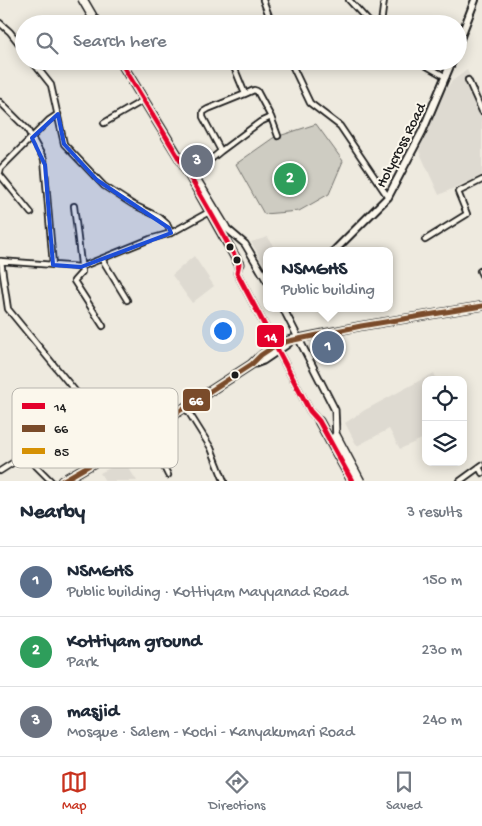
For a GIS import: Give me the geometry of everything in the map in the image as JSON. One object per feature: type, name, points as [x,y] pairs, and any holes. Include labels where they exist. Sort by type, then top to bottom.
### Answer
[{"type":"highway","points":[[83,0],[92,15]]},
{"type":"highway","points":[[126,70],[183,164],[239,264]]},
{"type":"highway","points":[[183,164],[203,189],[225,226]]},
{"type":"highway","points":[[319,421],[352,481]]},
{"type":"highway","points":[[336,436],[360,481]]},
{"type":"main road","points":[[467,21],[475,0]]},
{"type":"main road","name":"Holycross Road","points":[[338,247],[388,197],[422,132],[449,70]]},
{"type":"main road","points":[[178,413],[252,364],[261,355],[295,340],[360,326],[482,306]]},
{"type":"main road","points":[[62,481],[85,468]]},
{"type":"street","points":[[263,0],[269,15]]},
{"type":"street","points":[[349,0],[363,15]]},
{"type":"street","points":[[382,15],[384,0]]},
{"type":"street","points":[[0,23],[15,38]]},
{"type":"street","points":[[39,70],[51,85],[64,144],[104,186],[132,204],[159,217],[167,224],[171,233]]},
{"type":"street","points":[[235,70],[245,94]]},
{"type":"street","points":[[294,70],[310,102],[340,126],[388,197]]},
{"type":"street","points":[[434,70],[446,77]]},
{"type":"street","points":[[468,80],[482,111]]},
{"type":"street","points":[[221,151],[203,112],[254,90],[271,117],[278,136]]},
{"type":"street","points":[[104,123],[144,100]]},
{"type":"street","points":[[0,102],[21,122],[44,159],[53,266]]},
{"type":"street","points":[[0,172],[1,168],[48,120],[58,114]]},
{"type":"street","points":[[198,170],[260,122],[271,117]]},
{"type":"street","points":[[0,176],[30,214]]},
{"type":"street","points":[[425,240],[467,214],[458,192],[480,180],[482,187]]},
{"type":"street","points":[[74,206],[82,273],[75,278],[74,282],[103,326]]},
{"type":"street","points":[[73,388],[8,308],[1,261],[81,267],[150,239],[171,233],[209,212]]},
{"type":"street","points":[[225,226],[245,244],[263,273]]},
{"type":"street","points":[[102,259],[127,300]]},
{"type":"street","points":[[239,264],[237,273],[310,411],[319,421]]},
{"type":"street","points":[[284,312],[295,340],[335,410],[336,436]]},
{"type":"street","points":[[186,408],[211,448],[224,481]]},
{"type":"street","points":[[0,471],[12,463]]},
{"type":"street","points":[[460,481],[480,466],[482,473]]},
{"type":"street","points":[[38,468],[51,481]]},
{"type":"street","points":[[165,468],[168,475]]},
{"type":"highlighted area","points":[[58,114],[64,144],[97,180],[169,228],[171,233],[81,267],[53,265],[45,165],[32,138]]},
{"type":"shaded area","points":[[467,70],[482,101],[482,175],[439,195],[419,151],[439,99],[451,82]]},
{"type":"shaded area","points":[[316,124],[343,161],[329,194],[299,211],[264,214],[236,164],[273,138]]},
{"type":"shaded area","points":[[268,237],[274,247],[263,247],[263,262],[251,242]]},
{"type":"shaded area","points":[[194,256],[214,286],[192,303],[172,275]]},
{"type":"shaded area","points":[[422,379],[422,439],[400,449],[389,429],[357,446],[345,423]]},
{"type":"shaded area","points":[[110,468],[129,468],[137,481],[105,481],[100,473]]},
{"type":"transit line","name":"14","points":[[125,70],[225,238],[239,264],[237,273],[310,411],[319,421],[352,481]]},
{"type":"transit line","name":"66","points":[[178,412],[252,364],[276,345],[361,326],[482,306]]},
{"type":"transit line","name":"66","points":[[62,481],[85,468]]},
{"type":"place","name":"masjid","points":[[197,161]]},
{"type":"place","name":"Kottiyam ground","points":[[290,179]]},
{"type":"place","name":"NSMGHS","points":[[328,347]]}]
